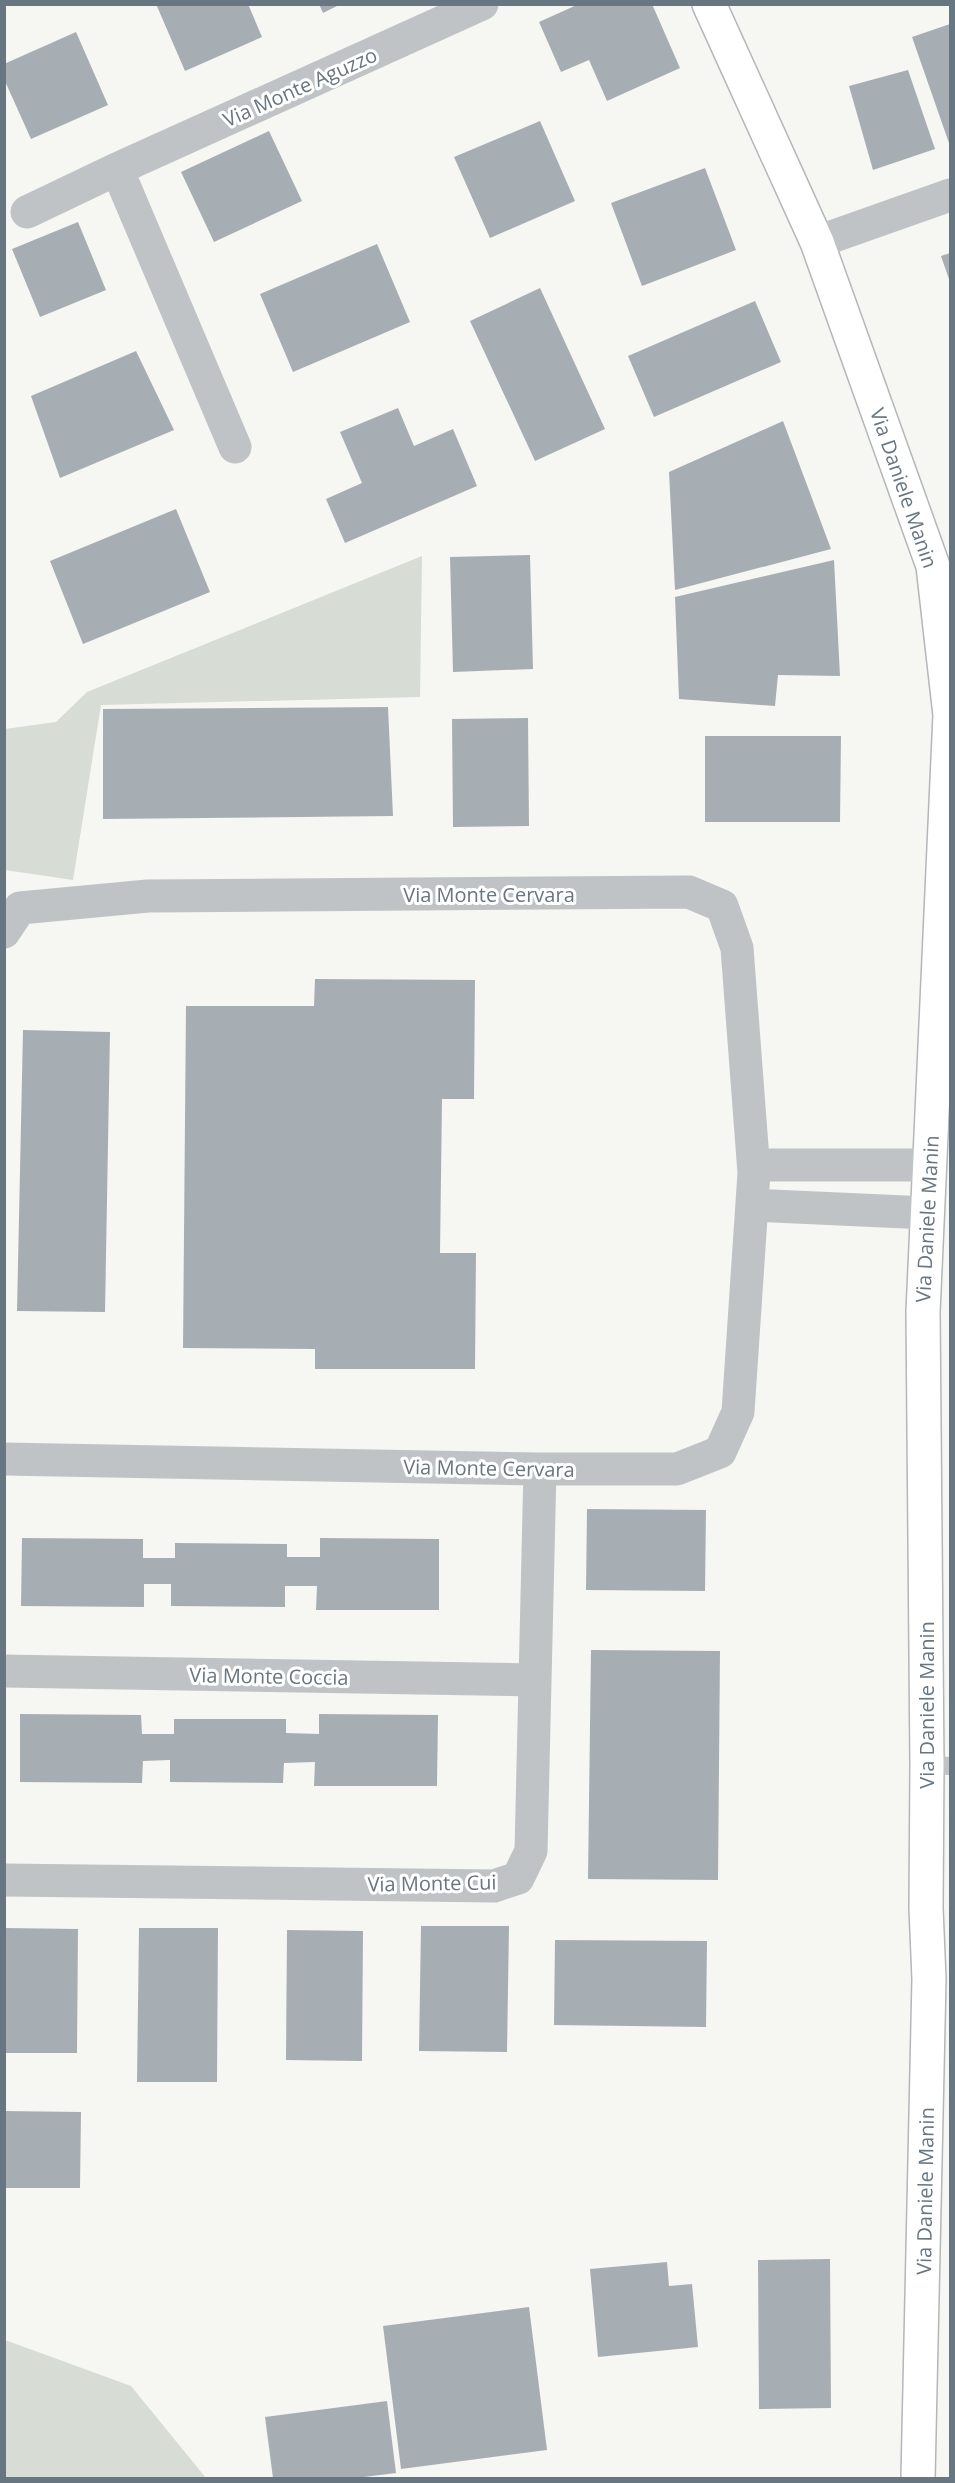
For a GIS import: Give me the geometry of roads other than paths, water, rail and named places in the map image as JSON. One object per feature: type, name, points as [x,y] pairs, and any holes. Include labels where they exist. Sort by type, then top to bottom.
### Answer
[{"type":"main road","name":"Via Daniele Manin","points":[[709,4],[817,242],[933,566],[950,715],[945,931],[929,1166],[922,1312],[939,1765],[926,1908],[929,1979],[918,2478]]},
{"type":"street","name":"Via Monte Aguzzo","points":[[27,212],[482,4]]},
{"type":"street","points":[[117,169],[235,447]]},
{"type":"street","points":[[817,242],[951,195]]},
{"type":"street","name":"Via Monte Cervara","points":[[4,932],[21,908],[148,896],[688,892],[722,906],[737,948],[753,1165],[738,1412],[720,1452],[677,1469],[540,1469],[4,1460]]},
{"type":"street","points":[[753,1165],[929,1166]]},
{"type":"street","points":[[752,1205],[927,1213]]},
{"type":"street","name":"Via Monte Cui","points":[[4,1880],[494,1886],[518,1878],[531,1851],[540,1469]]},
{"type":"street","name":"Via Monte Coccia","points":[[4,1671],[534,1680]]}]
